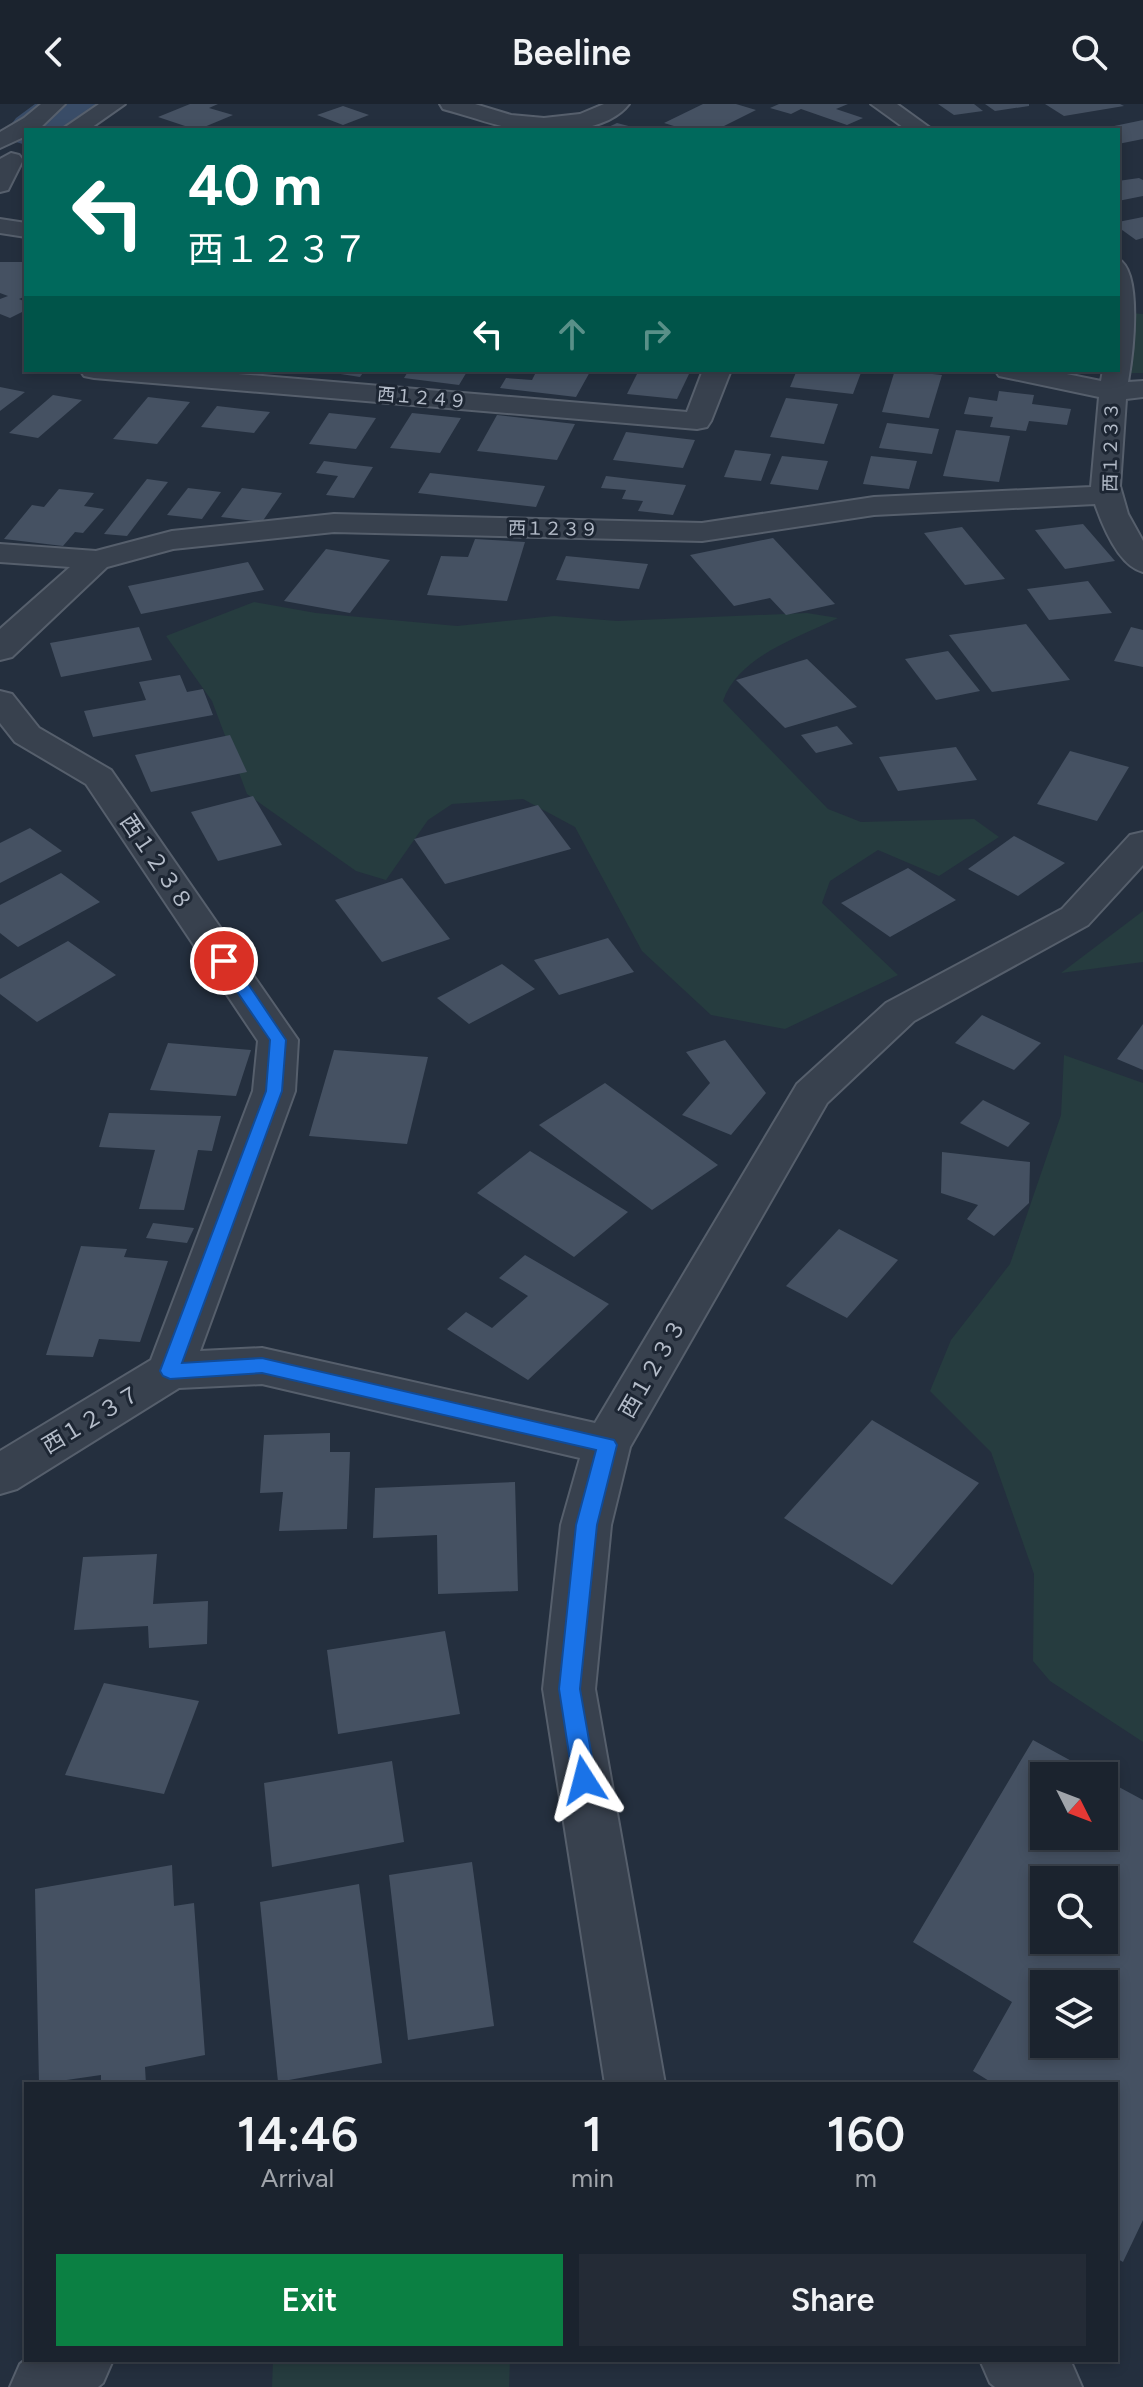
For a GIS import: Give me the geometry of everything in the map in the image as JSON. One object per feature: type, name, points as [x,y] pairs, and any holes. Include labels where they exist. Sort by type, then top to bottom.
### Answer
[{"type":"street","points":[[28,128],[54,104]]},
{"type":"street","points":[[75,128],[114,104]]},
{"type":"street","points":[[451,104],[521,124],[565,123],[609,113],[618,104]]},
{"type":"street","points":[[882,104],[919,128]]},
{"type":"street","points":[[0,185],[9,154],[24,134]]},
{"type":"street","points":[[0,226],[24,230]]},
{"type":"street","points":[[1120,269],[1132,297],[1120,354]]},
{"type":"street","name":"西１２４９","points":[[118,372],[697,421],[716,372]]},
{"type":"street","points":[[1028,372],[1114,381],[1143,389]]},
{"type":"street","name":"西１２３３","points":[[1114,381],[1107,495],[1130,546],[1143,563]]},
{"type":"street","name":"西１２３９","points":[[0,553],[96,560],[172,540],[334,523],[702,532],[874,506],[1107,495]]},
{"type":"street","points":[[0,650],[5,642],[96,560]]},
{"type":"street","name":"西１２３８","points":[[0,701],[27,735],[99,777],[278,1040],[274,1091],[170,1371]]},
{"type":"street","name":"西１２３３","points":[[635,2082],[569,1689],[586,1525],[607,1445],[812,1094],[900,1012],[1075,917],[1143,843]]},
{"type":"street","name":"西１２３７","points":[[0,1475],[170,1371],[262,1366],[607,1445]]},
{"type":"street","points":[[43,2387],[77,2362]]},
{"type":"street","points":[[1016,2362],[1049,2387]]},
{"type":"green space","points":[[1120,312],[1143,314],[1143,373],[1056,372],[1120,372]]},
{"type":"green space","points":[[254,602],[316,613],[457,626],[554,616],[617,621],[807,613],[838,618],[755,660],[731,685],[723,701],[828,809],[861,822],[974,819],[999,837],[939,876],[878,850],[830,881],[822,903],[898,975],[785,1029],[711,1015],[642,951],[575,827],[523,799],[452,804],[428,820],[386,880],[356,871],[247,794],[212,701],[166,636]]},
{"type":"green space","points":[[1143,911],[1143,962],[1061,973]]},
{"type":"green space","points":[[1064,1055],[1143,1083],[1143,1742],[1050,1681],[1033,1661],[1034,1574],[991,1452],[930,1391],[951,1340],[1010,1264],[1061,1115]]},
{"type":"green space","points":[[273,2362],[510,2362],[509,2387],[272,2387]]},
{"type":"building","points":[[190,104],[218,104],[209,108],[233,115],[202,128],[191,128],[158,117]]},
{"type":"building","points":[[703,104],[736,104],[756,110],[720,128],[680,128],[664,123]]},
{"type":"building","points":[[779,104],[848,104],[836,109],[863,118],[847,125],[801,109],[791,114],[770,108]]},
{"type":"building","points":[[938,104],[974,104],[983,111],[954,115]]},
{"type":"building","points":[[985,104],[1029,104],[1029,106],[995,111]]},
{"type":"building","points":[[1045,104],[1120,104],[1124,106],[1064,116]]},
{"type":"building","points":[[343,106],[369,115],[343,125],[317,115]]},
{"type":"building","points":[[1143,120],[1143,139],[1120,144],[1120,128],[1105,128]]},
{"type":"building","points":[[617,123],[636,128],[606,128]]},
{"type":"building","points":[[1143,180],[1143,196],[1120,201],[1120,181]]},
{"type":"building","points":[[1143,217],[1143,238],[1136,240],[1120,228],[1120,222]]},
{"type":"building","points":[[0,262],[24,262],[24,297],[19,299],[24,301],[24,311],[10,318],[0,314],[0,299],[8,296],[0,293]]},
{"type":"building","points":[[328,372],[364,372],[360,377]]},
{"type":"building","points":[[408,372],[467,372],[459,385],[404,378]]},
{"type":"building","points":[[536,372],[590,372],[576,397],[500,388],[506,378],[532,380]]},
{"type":"building","points":[[638,372],[689,374],[677,399],[627,394]]},
{"type":"building","points":[[796,372],[861,372],[853,394],[790,387]]},
{"type":"building","points":[[894,372],[942,375],[929,418],[882,412]]},
{"type":"building","points":[[0,387],[25,392],[0,411]]},
{"type":"building","points":[[999,391],[1034,395],[1032,404],[1071,409],[1067,425],[1029,421],[1026,431],[990,427],[993,417],[964,414],[969,397],[997,401]]},
{"type":"building","points":[[53,395],[82,400],[38,438],[9,433]]},
{"type":"building","points":[[148,397],[190,402],[157,444],[113,439]]},
{"type":"building","points":[[786,398],[838,404],[824,444],[770,437]]},
{"type":"building","points":[[217,406],[270,412],[254,433],[201,427]]},
{"type":"building","points":[[329,413],[376,418],[356,449],[309,444]]},
{"type":"building","points":[[412,413],[461,418],[440,453],[390,448]]},
{"type":"building","points":[[497,415],[575,424],[557,460],[477,451]]},
{"type":"building","points":[[887,423],[939,429],[932,454],[879,448]]},
{"type":"building","points":[[956,430],[1010,436],[999,482],[943,476]]},
{"type":"building","points":[[626,432],[695,440],[683,468],[613,460]]},
{"type":"building","points":[[735,450],[771,454],[761,481],[724,477]]},
{"type":"building","points":[[782,456],[828,461],[818,490],[770,484]]},
{"type":"building","points":[[871,456],[917,461],[909,489],[863,484]]},
{"type":"building","points":[[324,461],[373,467],[354,498],[326,495],[338,476],[316,473]]},
{"type":"building","points":[[430,473],[545,486],[536,507],[418,493]]},
{"type":"building","points":[[606,476],[686,485],[673,515],[638,511],[643,501],[622,499],[626,490],[601,488]]},
{"type":"building","points":[[147,479],[168,482],[127,536],[104,534]]},
{"type":"building","points":[[188,488],[221,492],[202,519],[167,515]]},
{"type":"building","points":[[242,488],[282,493],[262,522],[221,517]]},
{"type":"building","points":[[59,489],[94,493],[84,506],[104,509],[83,533],[75,532],[63,546],[4,539],[32,505],[44,507]]},
{"type":"building","points":[[1083,524],[1115,561],[1065,569],[1035,530]]},
{"type":"building","points":[[962,527],[1005,579],[965,585],[924,533]]},
{"type":"building","points":[[773,538],[835,604],[786,615],[770,598],[734,606],[690,555]]},
{"type":"building","points":[[475,539],[525,542],[507,601],[427,595],[441,556],[468,557]]},
{"type":"building","points":[[326,549],[390,560],[350,613],[284,601]]},
{"type":"building","points":[[566,556],[648,564],[639,589],[556,580]]},
{"type":"building","points":[[248,562],[264,590],[141,614],[128,586]]},
{"type":"building","points":[[1088,581],[1112,613],[1049,620],[1027,589]]},
{"type":"building","points":[[1026,624],[1070,680],[992,692],[949,635]]},
{"type":"building","points":[[139,627],[152,660],[61,677],[50,643]]},
{"type":"building","points":[[1131,627],[1143,630],[1143,667],[1114,661]]},
{"type":"building","points":[[948,651],[980,691],[936,700],[905,659]]},
{"type":"building","points":[[807,659],[857,707],[785,728],[736,680]]},
{"type":"building","points":[[180,675],[187,692],[203,689],[213,715],[93,737],[84,711],[146,700],[139,682]]},
{"type":"building","points":[[837,726],[853,744],[816,753],[801,735]]},
{"type":"building","points":[[230,735],[247,772],[151,792],[135,755]]},
{"type":"building","points":[[956,747],[977,780],[898,791],[879,757]]},
{"type":"building","points":[[1070,751],[1129,767],[1097,821],[1037,804]]},
{"type":"building","points":[[253,796],[282,845],[218,861],[191,812]]},
{"type":"building","points":[[538,805],[571,849],[445,884],[414,839]]},
{"type":"building","points":[[30,828],[62,851],[0,883],[0,843]]},
{"type":"building","points":[[1014,836],[1065,863],[1018,896],[968,869]]},
{"type":"building","points":[[908,868],[956,900],[890,937],[841,903]]},
{"type":"building","points":[[61,873],[100,902],[18,947],[0,933],[0,905]]},
{"type":"building","points":[[402,878],[450,939],[382,962],[335,900]]},
{"type":"building","points":[[608,938],[634,972],[559,995],[534,960]]},
{"type":"building","points":[[68,941],[116,975],[37,1022],[0,994],[0,979]]},
{"type":"building","points":[[502,964],[535,989],[469,1024],[437,998]]},
{"type":"building","points":[[982,1015],[1041,1043],[1014,1070],[955,1043]]},
{"type":"building","points":[[1143,1024],[1143,1070],[1117,1059]]},
{"type":"building","points":[[725,1040],[766,1093],[731,1135],[682,1115],[710,1083],[686,1052]]},
{"type":"building","points":[[168,1043],[251,1050],[236,1096],[150,1090]]},
{"type":"building","points":[[334,1050],[428,1057],[407,1144],[309,1136]]},
{"type":"building","points":[[605,1083],[718,1165],[652,1210],[539,1125]]},
{"type":"building","points":[[983,1100],[1030,1123],[1008,1147],[960,1123]]},
{"type":"building","points":[[109,1113],[221,1116],[212,1151],[198,1150],[184,1210],[139,1209],[155,1150],[99,1147]]},
{"type":"building","points":[[530,1151],[628,1212],[574,1257],[477,1193]]},
{"type":"building","points":[[942,1152],[1030,1162],[1029,1203],[994,1236],[967,1219],[978,1205],[941,1193]]},
{"type":"building","points":[[153,1223],[194,1228],[187,1243],[146,1238]]},
{"type":"building","points":[[839,1229],[898,1260],[847,1318],[786,1286]]},
{"type":"building","points":[[81,1246],[127,1249],[124,1257],[168,1261],[140,1342],[99,1339],[93,1357],[46,1355]]},
{"type":"building","points":[[525,1255],[609,1304],[528,1380],[447,1329],[466,1312],[492,1328],[528,1296],[499,1278]]},
{"type":"building","points":[[872,1420],[979,1483],[892,1585],[784,1518]]},
{"type":"building","points":[[330,1433],[330,1452],[350,1452],[347,1529],[279,1531],[283,1492],[260,1493],[264,1435]]},
{"type":"building","points":[[515,1482],[518,1591],[438,1594],[437,1535],[373,1538],[375,1488]]},
{"type":"building","points":[[157,1554],[153,1604],[208,1601],[207,1644],[149,1648],[148,1626],[74,1630],[83,1557]]},
{"type":"building","points":[[445,1631],[460,1714],[338,1734],[327,1650]]},
{"type":"building","points":[[104,1683],[199,1701],[164,1794],[65,1775]]},
{"type":"building","points":[[1033,1740],[1073,1762],[1030,1762],[1030,1850],[1118,1850],[1118,1787],[1143,1800],[1143,2220],[1123,2262],[1118,2259],[1118,2082],[991,2082],[973,2071],[1012,2002],[913,1942]]},
{"type":"building","points":[[392,1761],[404,1842],[272,1867],[264,1783]]},
{"type":"building","points":[[472,1862],[494,2026],[408,2040],[389,1875]]},
{"type":"building","points":[[172,1865],[174,1906],[194,1903],[205,2055],[145,2067],[146,2082],[101,2082],[101,2075],[39,2082],[35,1889]]},
{"type":"building","points":[[359,1884],[382,2063],[278,2082],[260,1902]]},
{"type":"waterway","points":[[39,128],[71,104]]},
{"type":"route","points":[[224,961],[278,1040],[274,1091],[170,1371],[262,1366],[607,1445],[586,1525],[569,1689],[584,1780]]}]
